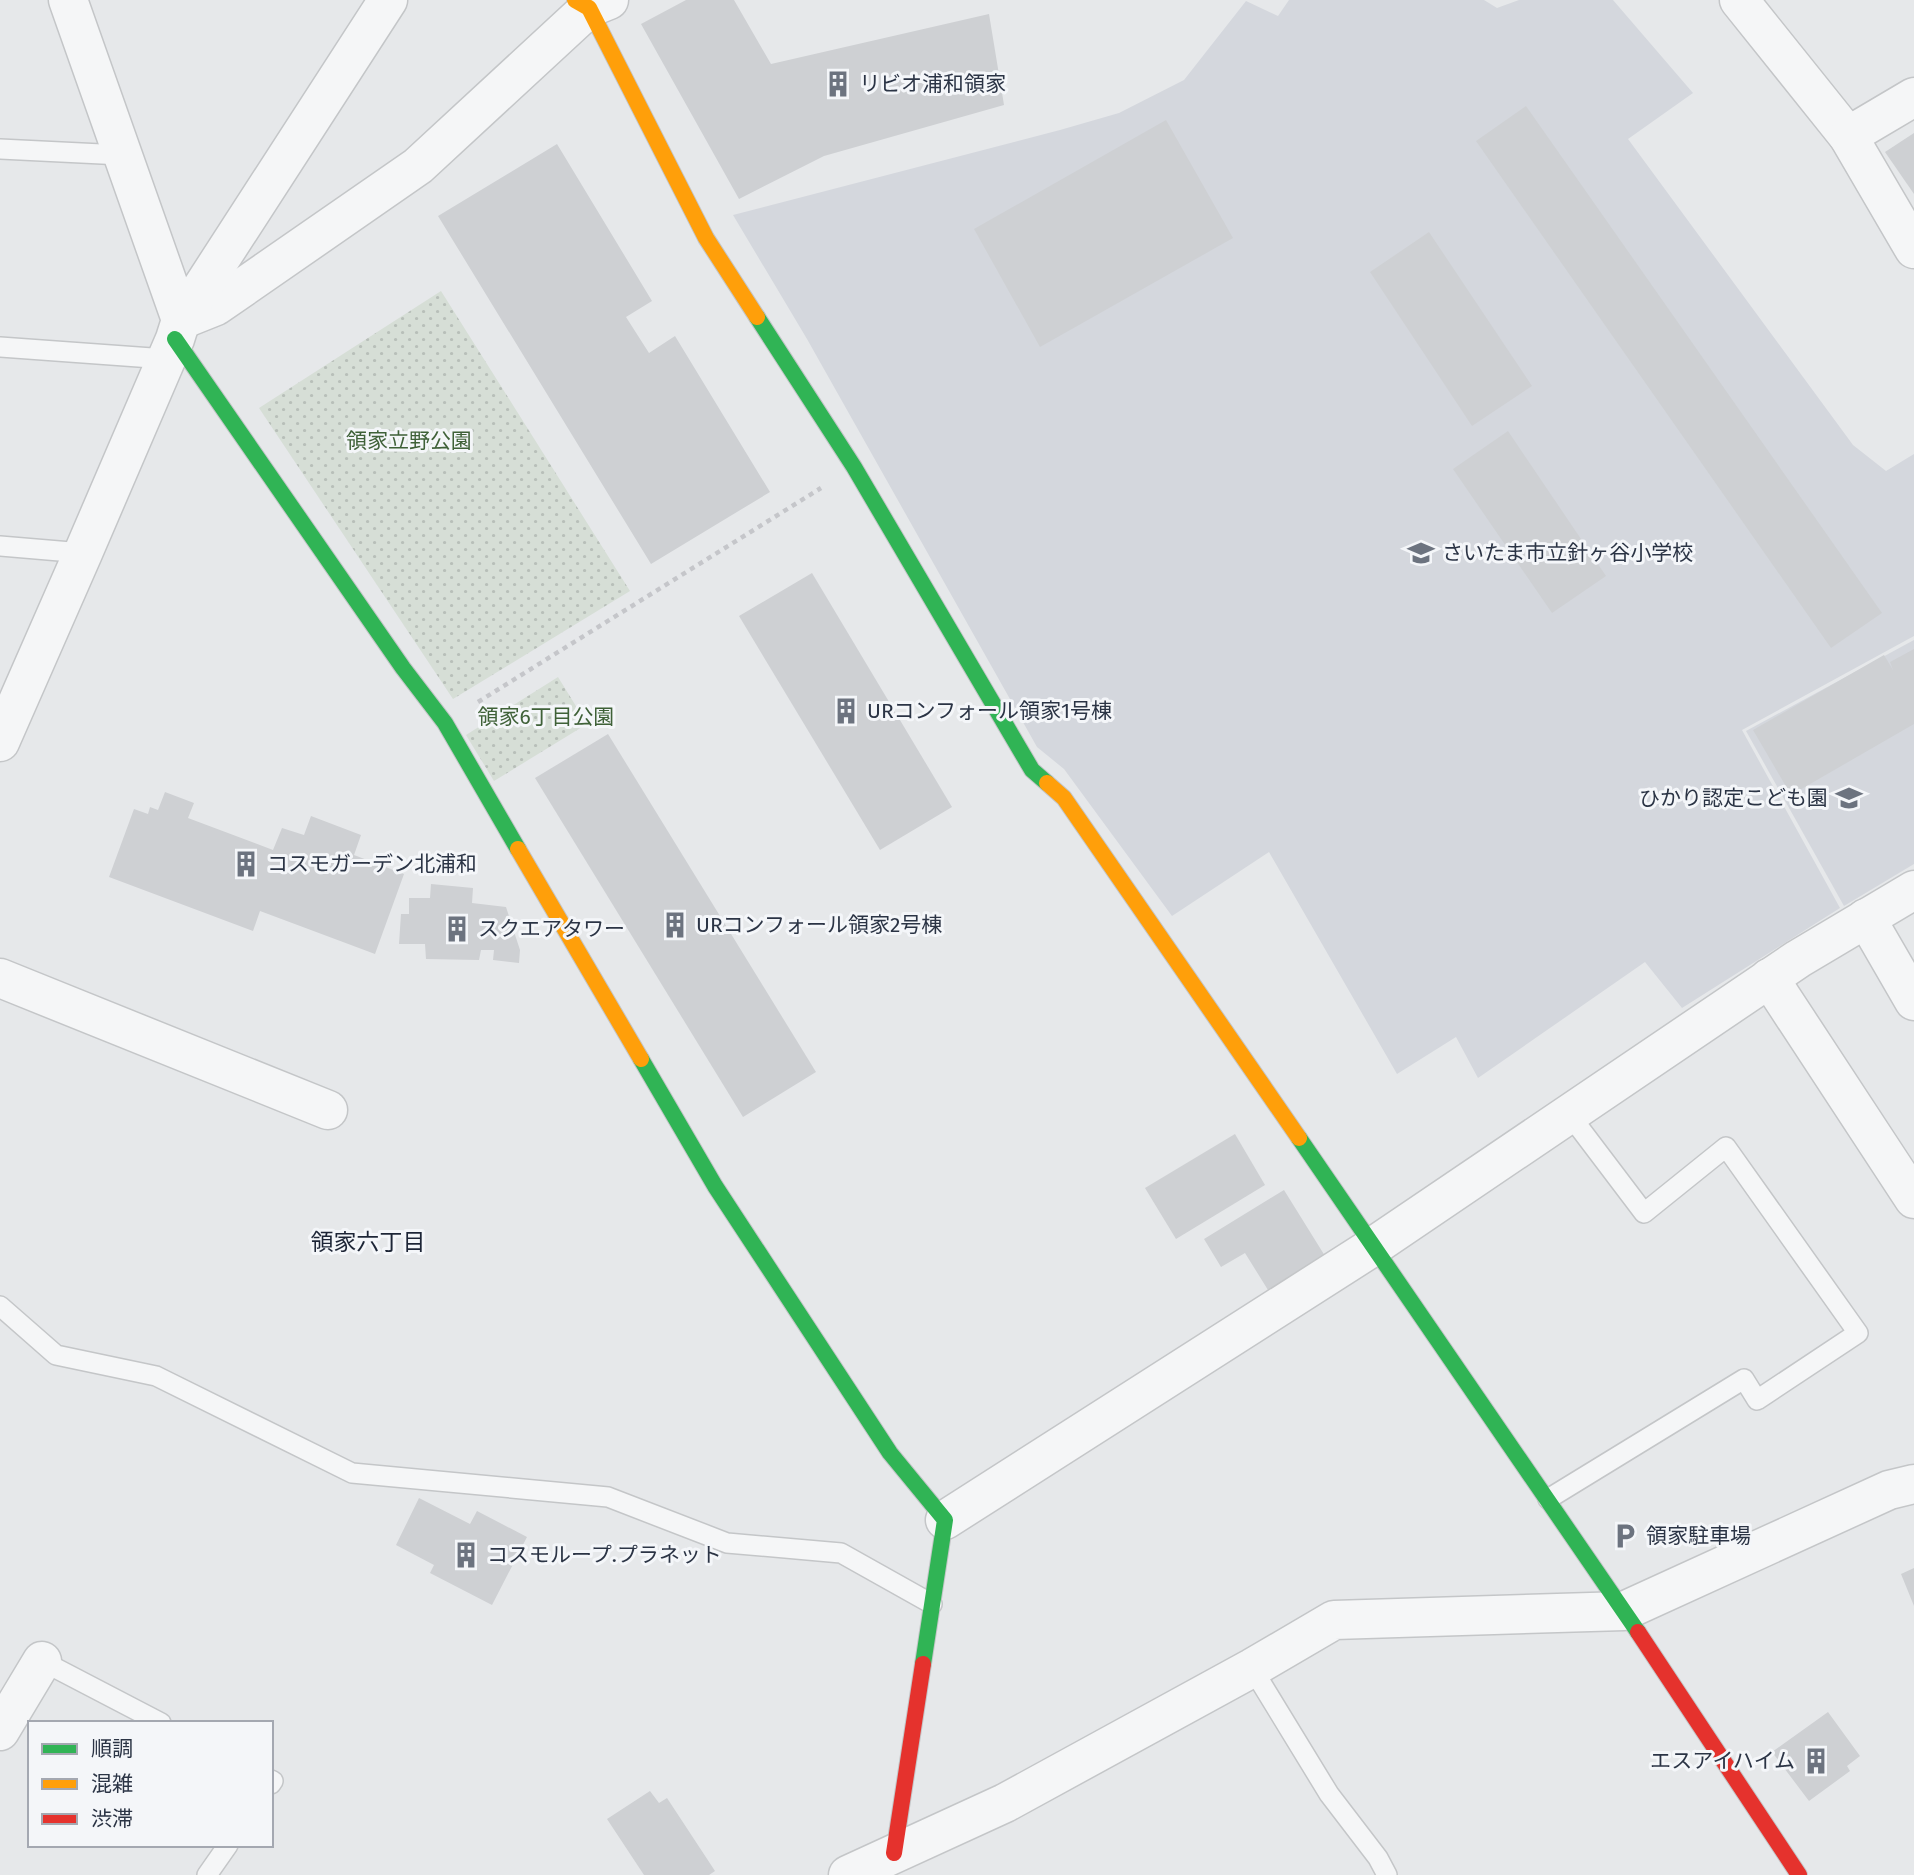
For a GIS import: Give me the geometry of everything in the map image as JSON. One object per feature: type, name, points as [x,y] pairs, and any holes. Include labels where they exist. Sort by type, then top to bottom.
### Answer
[{"type":"street","points":[[68,0],[122,155],[174,339],[445,723],[715,1186],[890,1452],[945,1520],[932,1604],[869,1867]]},
{"type":"street","points":[[0,743],[174,339],[388,0]]},
{"type":"street","points":[[1739,0],[1848,136],[1914,249]]},
{"type":"street","points":[[174,339],[216,306],[418,166],[591,3],[706,238],[854,467],[1032,770],[1064,797],[1548,1499],[1799,1875]]},
{"type":"street","points":[[1848,136],[1914,97]]},
{"type":"street","points":[[945,1520],[1374,1247],[1769,978],[1914,890]]},
{"type":"street","points":[[1866,918],[1914,1001]]},
{"type":"street","points":[[0,978],[328,1110]]},
{"type":"street","points":[[1769,978],[1914,1199]]},
{"type":"street","points":[[869,1867],[1005,1802],[1252,1668],[1334,1620],[1624,1611],[1889,1490],[1914,1484]]},
{"type":"street","points":[[0,1731],[42,1661]]},
{"type":"lane","points":[[0,149],[122,155]]},
{"type":"lane","points":[[0,347],[174,339]]},
{"type":"lane","points":[[0,547],[83,554]]},
{"type":"lane","points":[[1548,1499],[1744,1379],[1757,1400],[1858,1333],[1726,1147],[1644,1213],[1569,1114]]},
{"type":"lane","points":[[0,1306],[56,1355],[156,1376],[352,1473],[608,1497],[727,1543],[841,1553],[932,1604]]},
{"type":"lane","points":[[42,1661],[157,1721]]},
{"type":"lane","points":[[1252,1668],[1329,1794],[1378,1858],[1387,1875]]},
{"type":"lane","points":[[207,1875],[227,1847]]},
{"type":"path","points":[[445,723],[854,467]]},
{"type":"shaded area","name":"さいたま市立針ヶ谷小学校","points":[[1289,0],[1484,0],[1497,8],[1519,0],[1613,0],[1693,93],[1628,139],[1853,445],[1886,471],[1914,454],[1914,636],[1742,730],[1840,908],[1682,1008],[1645,962],[1478,1078],[1456,1037],[1397,1074],[1269,852],[1172,916],[1064,769],[1037,747],[807,339],[733,215],[1119,113],[1184,80],[1246,1],[1278,16]]},
{"type":"shaded area","name":"ひかり認定こども園","points":[[1914,640],[1914,864],[1844,906],[1746,731]]},
{"type":"green space","name":"領家立野公園","points":[[441,291],[630,591],[453,699],[259,408]]},
{"type":"green space","name":"領家6丁目公園","points":[[558,677],[587,724],[494,781],[466,735]]},
{"type":"building","name":"リビオ浦和領家","points":[[686,0],[734,0],[771,64],[989,14],[1004,105],[824,156],[739,199],[641,24]]},
{"type":"building","points":[[1526,106],[1882,613],[1831,648],[1476,141]]},
{"type":"building","points":[[1166,120],[1233,238],[1040,347],[974,229]]},
{"type":"building","points":[[1914,133],[1914,194],[1885,152]]},
{"type":"building","points":[[557,144],[652,301],[626,317],[649,353],[675,336],[770,492],[651,564],[438,216]]},
{"type":"building","points":[[1429,232],[1532,386],[1472,426],[1370,272]]},
{"type":"building","points":[[1508,431],[1606,576],[1552,613],[1453,469]]},
{"type":"building","name":"URコンフォール領家1号棟","points":[[812,573],[952,807],[880,850],[739,616]]},
{"type":"building","points":[[1914,649],[1914,724],[1791,795],[1753,730],[1884,655],[1893,670],[1890,662]]},
{"type":"building","name":"URコンフォール領家2号棟","points":[[608,734],[816,1072],[743,1117],[535,778]]},
{"type":"building","name":"コスモガーデン北浦和","points":[[165,792],[194,803],[188,818],[273,850],[282,828],[304,835],[311,816],[361,835],[354,855],[404,874],[375,954],[260,911],[253,931],[109,877],[134,809],[148,814],[150,807],[158,810]]},
{"type":"building","name":"スクエアタワー","points":[[431,884],[473,888],[472,903],[506,907],[520,950],[519,963],[493,960],[494,950],[481,950],[479,960],[426,959],[425,944],[399,944],[401,914],[409,914],[409,898],[430,898]]},
{"type":"building","points":[[1235,1134],[1265,1185],[1176,1239],[1145,1188]]},
{"type":"building","points":[[1284,1190],[1325,1256],[1268,1290],[1245,1253],[1221,1267],[1204,1239]]},
{"type":"building","name":"コスモループ.プラネット","points":[[419,1498],[470,1524],[477,1511],[527,1537],[492,1605],[430,1573],[434,1565],[396,1545]]},
{"type":"building","points":[[1914,1568],[1914,1606],[1901,1574]]},
{"type":"building","name":"エスアイハイム","points":[[1828,1712],[1860,1756],[1847,1766],[1850,1771],[1809,1801],[1772,1752]]},
{"type":"building","points":[[650,1791],[659,1803],[667,1798],[715,1871],[709,1875],[644,1875],[607,1819]]},
{"type":"traffic: fast","points":[[757,317],[854,467],[1032,770],[1047,783]]},
{"type":"traffic: fast","points":[[175,339],[403,668],[445,723],[518,849]]},
{"type":"traffic: fast","points":[[641,1059],[715,1186],[890,1453],[945,1520],[923,1664]]},
{"type":"traffic: fast","points":[[1299,1138],[1638,1632]]},
{"type":"traffic: slow","points":[[575,0],[589,8],[706,238],[757,317]]},
{"type":"traffic: slow","points":[[1047,783],[1064,798],[1299,1138]]},
{"type":"traffic: slow","points":[[518,849],[641,1059]]},
{"type":"traffic: jam","points":[[1638,1632],[1799,1875]]},
{"type":"traffic: jam","points":[[894,1853],[923,1664]]},
{"type":"place","name":"リビオ浦和領家","points":[[838,84]]},
{"type":"place","name":"さいたま市立針ヶ谷小学校","points":[[1421,553]]},
{"type":"place","name":"URコンフォール領家1号棟","points":[[846,711]]},
{"type":"place","name":"ひかり認定こども園","points":[[1849,798]]},
{"type":"place","name":"コスモガーデン北浦和","points":[[246,864]]},
{"type":"place","name":"URコンフォール領家2号棟","points":[[675,925]]},
{"type":"place","name":"スクエアタワー","points":[[457,929]]},
{"type":"place","name":"領家駐車場","points":[[1625,1536]]},
{"type":"place","name":"コスモループ.プラネット","points":[[466,1555]]},
{"type":"place","name":"エスアイハイム","points":[[1816,1761]]},
{"type":"district","name":"領家六丁目","points":[[368,1242]]}]
